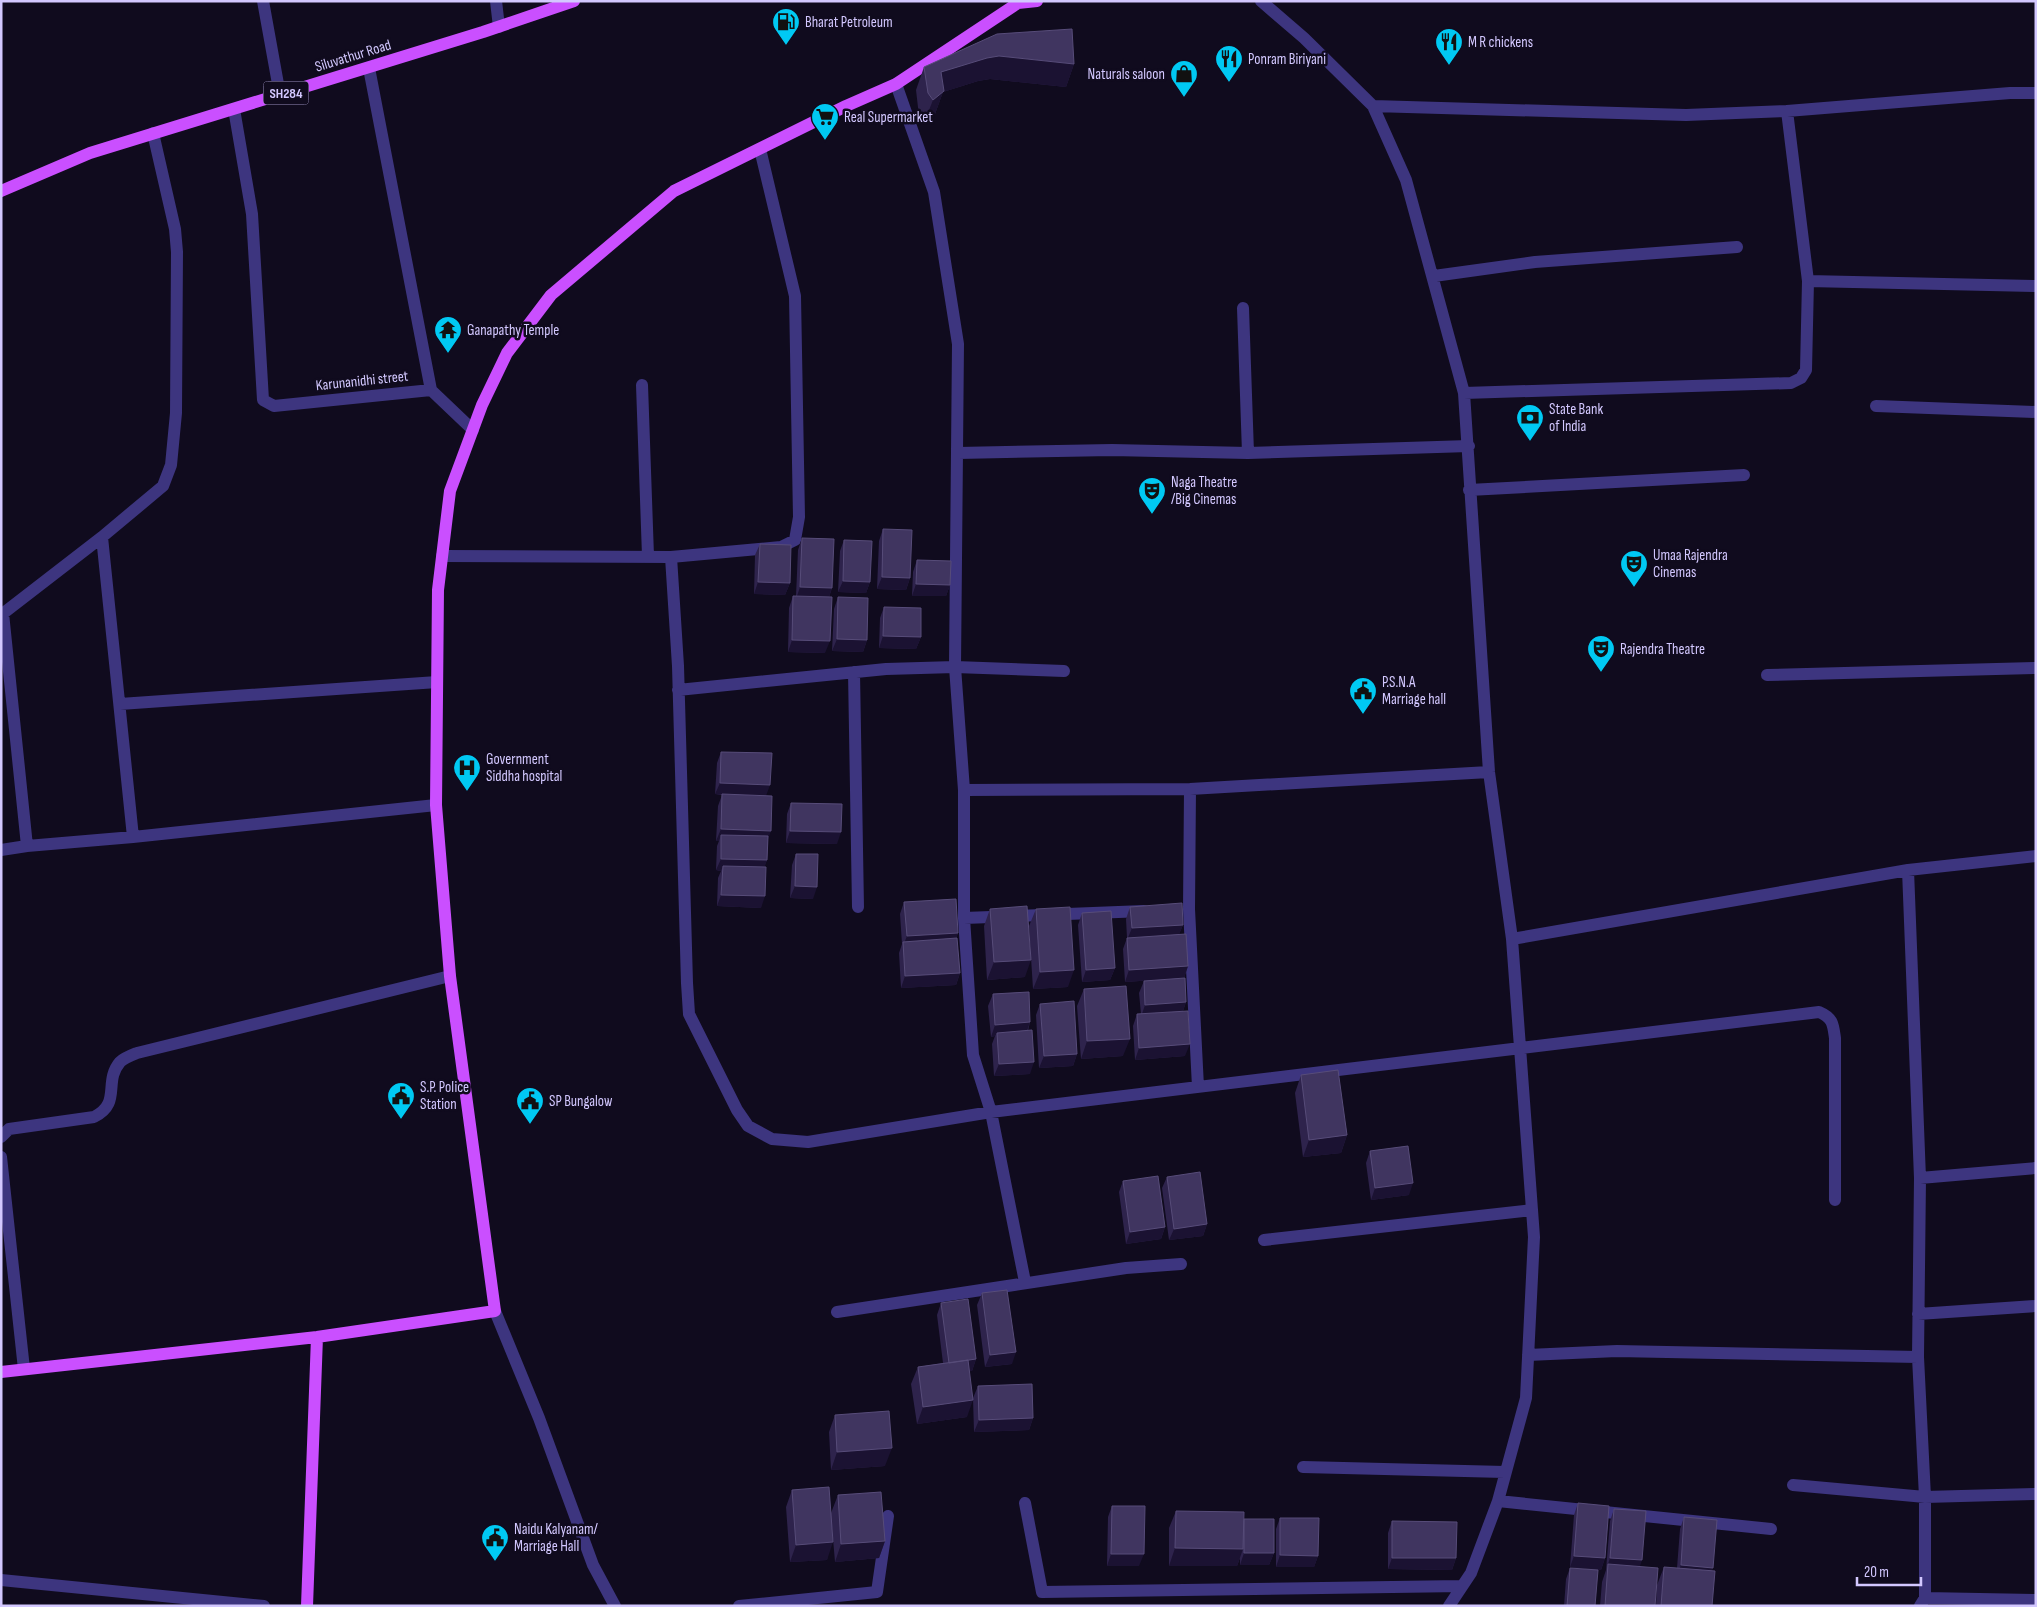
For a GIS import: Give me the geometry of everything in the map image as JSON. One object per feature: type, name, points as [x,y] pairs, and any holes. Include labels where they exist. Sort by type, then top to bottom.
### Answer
[{"type":"main road","name":"Siluvathur Road","points":[[1,191],[90,153],[369,68],[574,1]]},
{"type":"main road","points":[[1,1372],[318,1337],[495,1311],[450,976],[436,805],[438,590],[450,491],[482,405],[508,354],[551,295],[674,191],[846,106],[896,84],[1017,2],[1037,1]]},
{"type":"main road","points":[[307,1606],[318,1337]]},
{"type":"street","points":[[263,1],[280,95]]},
{"type":"street","points":[[496,1],[499,27]]},
{"type":"street","points":[[1261,1],[1304,38],[1373,106],[1406,180],[1434,276],[1464,393],[1469,446],[1469,490],[1488,772],[1512,939],[1534,1237],[1526,1398],[1498,1502],[1471,1573],[1449,1606]]},
{"type":"street","name":"Karunanidhi street","points":[[234,110],[252,214],[263,400],[274,406],[431,390],[369,68]]},
{"type":"street","points":[[896,84],[934,192],[958,344],[955,667],[964,790],[964,918],[973,1055],[991,1112],[1025,1282]]},
{"type":"street","points":[[1373,106],[1686,115],[1786,111],[2010,93],[2036,93]]},
{"type":"street","points":[[1464,393],[1791,383],[1801,378],[1806,370],[1808,281],[1786,111]]},
{"type":"street","points":[[27,846],[2,614],[102,537],[163,486],[171,465],[176,413],[177,252],[174,229],[153,133]]},
{"type":"street","points":[[442,556],[671,556],[782,547],[795,540],[799,517],[794,296],[760,149]]},
{"type":"street","points":[[1434,276],[1535,262],[1737,247]]},
{"type":"street","points":[[1808,281],[2036,286]]},
{"type":"street","points":[[1243,308],[1248,453]]},
{"type":"street","points":[[642,385],[648,556]]},
{"type":"street","points":[[431,390],[473,430]]},
{"type":"street","points":[[1876,406],[2036,412]]},
{"type":"street","points":[[958,453],[1112,450],[1248,453],[1469,446]]},
{"type":"street","points":[[1469,490],[1744,475]]},
{"type":"street","points":[[102,537],[133,837]]},
{"type":"street","points":[[671,556],[678,666],[689,1014],[737,1110],[748,1126],[772,1139],[808,1142],[991,1112],[1819,1012],[1828,1016],[1833,1025],[1835,1038],[1836,1200]]},
{"type":"street","points":[[678,690],[854,672],[955,667],[1064,671]]},
{"type":"street","points":[[1767,675],[2036,668]]},
{"type":"street","points":[[854,672],[858,907]]},
{"type":"street","points":[[120,704],[437,682]]},
{"type":"street","points":[[964,790],[1190,789],[1488,772]]},
{"type":"street","points":[[1190,789],[1184,909],[1198,1086]]},
{"type":"street","points":[[1,850],[436,805]]},
{"type":"street","points":[[1512,939],[1908,870],[2036,856]]},
{"type":"street","points":[[1908,870],[1920,1178],[1918,1357],[1925,1498],[1922,1602],[2036,1600]]},
{"type":"street","points":[[964,918],[1160,910]]},
{"type":"street","points":[[1,1137],[10,1129],[94,1118],[104,1112],[110,1103],[114,1072],[121,1061],[137,1053],[450,976]]},
{"type":"street","points":[[1,1157],[24,1370]]},
{"type":"street","points":[[1920,1178],[2036,1168]]},
{"type":"street","points":[[1264,1240],[1532,1210]]},
{"type":"street","points":[[837,1312],[1025,1282],[1126,1268],[1182,1264]]},
{"type":"street","points":[[1918,1314],[2036,1306]]},
{"type":"street","points":[[495,1311],[593,1564],[615,1606]]},
{"type":"street","points":[[1528,1355],[1617,1351],[1918,1357]]},
{"type":"street","points":[[1303,1467],[1505,1472]]},
{"type":"street","points":[[1793,1486],[1925,1498],[2036,1494]]},
{"type":"street","points":[[1498,1502],[1771,1529]]},
{"type":"street","points":[[1026,1503],[1042,1592],[1462,1586]]},
{"type":"street","points":[[739,1606],[877,1592],[888,1516]]},
{"type":"street","points":[[1,1580],[264,1606]]},
{"type":"building","points":[[1072,29],[1074,64],[999,56],[987,58],[941,72],[944,91],[933,100],[928,93],[924,67],[997,34]]},
{"type":"building","points":[[883,529],[912,530],[910,578],[882,577]]},
{"type":"building","points":[[802,538],[834,539],[832,588],[800,587]]},
{"type":"building","points":[[844,540],[872,541],[870,582],[843,581]]},
{"type":"building","points":[[760,544],[791,545],[790,583],[758,582]]},
{"type":"building","points":[[917,560],[951,561],[950,585],[916,584]]},
{"type":"building","points":[[793,596],[832,597],[830,641],[792,640]]},
{"type":"building","points":[[838,597],[868,598],[867,640],[837,639]]},
{"type":"building","points":[[884,607],[921,608],[921,637],[883,636]]},
{"type":"building","points":[[721,752],[772,753],[770,785],[720,783]]},
{"type":"building","points":[[722,794],[772,796],[771,831],[721,829]]},
{"type":"building","points":[[791,803],[842,804],[841,832],[790,831]]},
{"type":"building","points":[[721,835],[768,836],[767,860],[721,859]]},
{"type":"building","points":[[796,854],[818,854],[817,887],[795,886]]},
{"type":"building","points":[[723,866],[766,867],[765,896],[721,895]]},
{"type":"building","points":[[956,899],[958,933],[907,936],[904,902]]},
{"type":"building","points":[[1182,903],[1183,925],[1132,928],[1130,907]]},
{"type":"building","points":[[1027,906],[1031,960],[994,962],[990,909]]},
{"type":"building","points":[[1070,907],[1074,970],[1040,972],[1036,909]]},
{"type":"building","points":[[1111,911],[1115,968],[1086,970],[1082,913]]},
{"type":"building","points":[[1186,934],[1188,966],[1129,970],[1127,938]]},
{"type":"building","points":[[957,938],[960,973],[905,976],[903,942]]},
{"type":"building","points":[[1185,978],[1186,1002],[1145,1005],[1144,981]]},
{"type":"building","points":[[1126,986],[1130,1039],[1087,1041],[1084,989]]},
{"type":"building","points":[[1029,992],[1030,1022],[995,1025],[993,994]]},
{"type":"building","points":[[1074,1001],[1077,1054],[1044,1056],[1040,1004]]},
{"type":"building","points":[[1188,1011],[1190,1044],[1139,1048],[1137,1014]]},
{"type":"building","points":[[1032,1030],[1034,1062],[999,1064],[997,1033]]},
{"type":"building","points":[[1338,1070],[1347,1135],[1309,1140],[1301,1075]]},
{"type":"building","points":[[1408,1146],[1413,1183],[1375,1188],[1370,1151]]},
{"type":"building","points":[[1200,1172],[1207,1224],[1174,1229],[1167,1177]]},
{"type":"building","points":[[1158,1176],[1165,1227],[1130,1232],[1123,1181]]},
{"type":"building","points":[[1007,1290],[1016,1352],[990,1355],[982,1293]]},
{"type":"building","points":[[968,1299],[976,1359],[949,1363],[941,1303]]},
{"type":"building","points":[[968,1360],[973,1400],[923,1407],[918,1367]]},
{"type":"building","points":[[1032,1384],[1033,1418],[979,1420],[978,1386]]},
{"type":"building","points":[[889,1411],[892,1448],[837,1452],[835,1415]]},
{"type":"building","points":[[829,1487],[833,1542],[796,1545],[792,1490]]},
{"type":"building","points":[[881,1492],[885,1541],[841,1544],[838,1495]]},
{"type":"building","points":[[1578,1503],[1609,1506],[1605,1558],[1574,1556]]},
{"type":"building","points":[[1112,1506],[1145,1506],[1144,1554],[1111,1554]]},
{"type":"building","points":[[1614,1509],[1646,1511],[1642,1560],[1610,1558]]},
{"type":"building","points":[[1176,1511],[1244,1512],[1243,1549],[1175,1548]]},
{"type":"building","points":[[1684,1517],[1717,1520],[1713,1568],[1681,1565]]},
{"type":"building","points":[[1280,1518],[1319,1518],[1318,1556],[1280,1555]]},
{"type":"building","points":[[1244,1519],[1274,1519],[1274,1553],[1244,1553]]},
{"type":"building","points":[[1392,1521],[1457,1522],[1456,1558],[1392,1558]]},
{"type":"building","points":[[1608,1564],[1658,1568],[1655,1606],[1605,1606]]},
{"type":"building","points":[[1664,1567],[1715,1571],[1712,1606],[1661,1606]]},
{"type":"building","points":[[1570,1568],[1598,1570],[1595,1606],[1567,1606]]},
{"type":"place","name":"Bharat Petroleum","points":[[786,46]]},
{"type":"place","name":"M R chickens","points":[[1449,66]]},
{"type":"place","name":"Ponram Biriyani","points":[[1229,83]]},
{"type":"place","name":"Naturals saloon","points":[[1184,98]]},
{"type":"place","name":"Real Supermarket","points":[[825,141]]},
{"type":"place","name":"Ganapathy Temple","points":[[448,354]]},
{"type":"place","name":"State Bank of India","points":[[1530,442]]},
{"type":"place","name":"Naga Theatre /Big Cinemas","points":[[1152,515]]},
{"type":"place","name":"Umaa Rajendra Cinemas","points":[[1634,588]]},
{"type":"place","name":"Rajendra Theatre","points":[[1601,673]]},
{"type":"place","name":"P.S.N.A Marriage hall","points":[[1363,715]]},
{"type":"place","name":"Government Siddha hospital","points":[[467,792]]},
{"type":"place","name":"S.P. Police Station","points":[[401,1120]]},
{"type":"place","name":"SP Bungalow","points":[[530,1125]]},
{"type":"place","name":"Naidu Kalyanam/ Marriage Hall","points":[[495,1562]]}]
